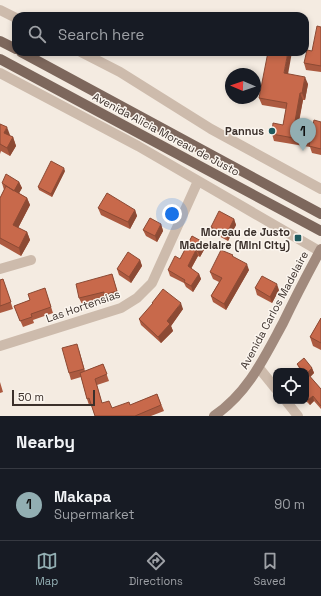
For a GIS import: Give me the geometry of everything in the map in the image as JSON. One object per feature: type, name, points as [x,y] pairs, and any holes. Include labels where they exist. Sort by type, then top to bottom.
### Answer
[{"type":"main road","points":[[0,41],[12,48]]},
{"type":"main road","name":"Avenida Alicia Moreau de Justo","points":[[28,56],[321,214]]},
{"type":"main road","name":"Avenida Alicia Moreau de Justo","points":[[0,59],[321,231]]},
{"type":"main road","name":"Avenida Carlos Madelaire","points":[[214,416],[222,411],[244,389],[259,368],[321,250]]},
{"type":"street","points":[[0,10],[12,16]]},
{"type":"street","points":[[89,56],[120,72],[211,130],[321,189]]},
{"type":"street","points":[[0,73],[138,146],[321,250]]},
{"type":"street","name":"Las Hortensias","points":[[0,346],[120,308],[137,298],[152,283],[198,181]]},
{"type":"street","points":[[0,269],[32,260]]},
{"type":"street","points":[[259,368],[273,385]]},
{"type":"street","points":[[288,404],[298,416]]},
{"type":"building","points":[[317,26],[321,27],[321,66],[304,63],[306,56],[309,56],[309,50],[312,51]]},
{"type":"building","points":[[267,56],[287,56],[284,73],[305,77],[302,93],[300,93],[294,127],[312,130],[314,120],[321,122],[321,149],[309,146],[310,141],[272,134],[273,123],[283,125],[287,103],[261,98],[261,88]]},
{"type":"building","points":[[0,124],[7,127],[4,133],[13,137],[7,148],[0,144]]},
{"type":"building","points":[[51,161],[64,168],[51,194],[38,187]]},
{"type":"building","points":[[6,174],[19,182],[14,191],[2,183]]},
{"type":"building","points":[[6,186],[27,198],[13,225],[27,232],[19,248],[0,238],[0,198]]},
{"type":"building","points":[[107,193],[135,210],[128,222],[98,208]]},
{"type":"building","points":[[219,211],[234,219],[226,235],[211,227]]},
{"type":"building","points":[[150,218],[161,224],[155,236],[143,230]]},
{"type":"building","points":[[192,236],[203,242],[198,252],[196,250],[188,266],[199,274],[191,286],[184,282],[185,280],[168,270],[175,256],[180,259]]},
{"type":"building","points":[[221,250],[233,255],[232,256],[247,264],[224,304],[211,296],[222,278],[210,272]]},
{"type":"building","points":[[128,252],[140,260],[129,277],[117,269]]},
{"type":"building","points":[[112,274],[117,291],[104,295],[104,292],[79,298],[76,284]]},
{"type":"building","points":[[262,276],[277,284],[270,297],[255,288]]},
{"type":"building","points":[[3,279],[11,302],[0,306],[0,280]]},
{"type":"building","points":[[45,288],[51,307],[31,314],[32,317],[20,321],[14,306],[30,300],[28,294]]},
{"type":"building","points":[[163,289],[181,303],[167,321],[170,324],[158,337],[139,319]]},
{"type":"building","points":[[321,318],[321,343],[310,337]]},
{"type":"building","points":[[77,344],[84,369],[69,373],[62,348]]},
{"type":"building","points":[[304,358],[312,368],[309,371],[309,368],[300,368],[297,364]]},
{"type":"building","points":[[103,364],[107,374],[95,379],[102,403],[109,401],[112,408],[129,402],[130,405],[157,394],[161,405],[135,416],[95,416],[89,398],[87,399],[80,373]]},
{"type":"building","points":[[309,375],[321,389],[321,406],[313,396],[309,399]]},
{"type":"place","name":"Pannus","points":[[272,131]]},
{"type":"place","name":"Makapa","points":[[303,151]]},
{"type":"place","name":"Moreau de Justo Madelaire (Mini City)","points":[[298,238]]}]
